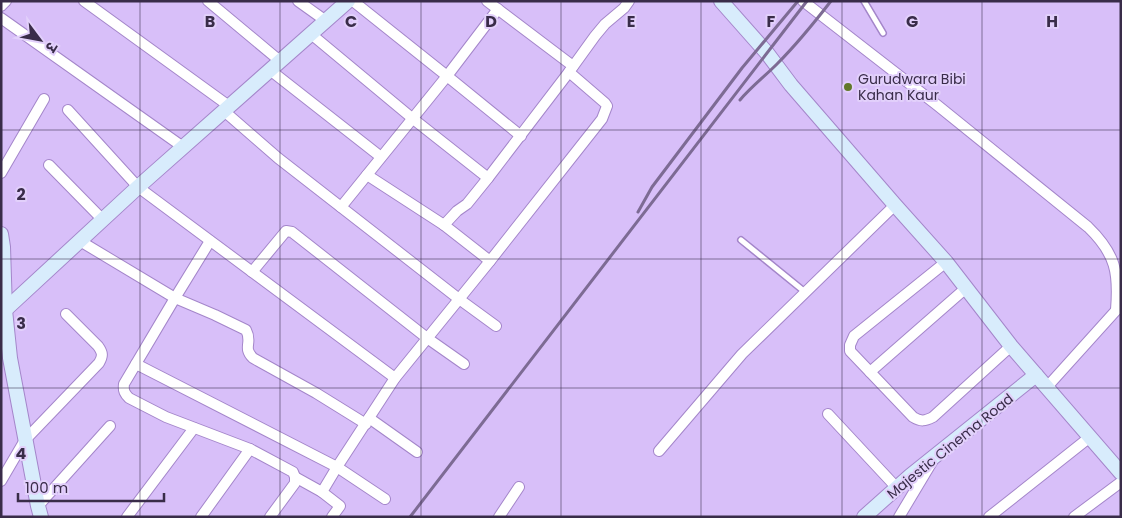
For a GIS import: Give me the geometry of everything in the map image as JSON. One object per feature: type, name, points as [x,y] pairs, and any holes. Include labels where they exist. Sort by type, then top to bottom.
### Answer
[{"type":"street","points":[[1,6],[6,1]]},
{"type":"street","points":[[84,1],[226,109],[278,158],[496,326]]},
{"type":"street","points":[[208,1],[275,65],[381,157]]},
{"type":"street","points":[[298,1],[326,21]]},
{"type":"street","points":[[5,310],[138,187],[348,1]]},
{"type":"street","points":[[353,1],[521,136]]},
{"type":"street","points":[[322,492],[395,378],[490,261],[602,119],[605,112],[607,106],[605,103],[571,69],[487,1]]},
{"type":"street","points":[[444,225],[457,211],[467,204],[521,136],[595,36],[629,1]]},
{"type":"street","points":[[721,1],[768,53],[791,85],[946,262],[1036,375],[1050,383],[1121,460]]},
{"type":"street","points":[[731,1],[793,78],[921,225],[1050,383],[1090,437],[1121,473]]},
{"type":"street","points":[[802,1],[937,105],[1088,227],[1099,238],[1109,253],[1117,266],[1118,307],[1050,383]]},
{"type":"street","points":[[341,207],[447,76],[498,9]]},
{"type":"street","points":[[1,18],[183,148]]},
{"type":"street","points":[[311,34],[488,178]]},
{"type":"street","points":[[1,173],[44,99]]},
{"type":"street","points":[[68,110],[138,187],[395,378]]},
{"type":"street","points":[[49,165],[103,220]]},
{"type":"street","points":[[367,175],[444,225],[490,261]]},
{"type":"street","points":[[659,450],[742,354],[895,205]]},
{"type":"street","points":[[252,272],[284,233],[289,231],[427,338],[464,364]]},
{"type":"street","points":[[1,234],[6,364],[40,511]]},
{"type":"street","points":[[80,241],[175,298],[246,330],[249,340],[248,353],[253,358],[367,421],[417,452]]},
{"type":"street","points":[[210,241],[124,384],[123,389],[129,398],[166,417],[250,449],[293,472],[295,483],[270,517]]},
{"type":"street","points":[[946,262],[860,331],[851,341],[850,351],[913,417],[920,421],[926,421],[933,417],[1011,346]]},
{"type":"street","points":[[870,372],[966,288]]},
{"type":"street","points":[[1,481],[25,440],[99,363],[102,356],[98,346],[66,314]]},
{"type":"street","points":[[136,364],[337,467],[385,499]]},
{"type":"street","name":"Majestic Cinema Road","points":[[864,517],[935,456],[1036,375]]},
{"type":"street","points":[[828,414],[897,488]]},
{"type":"street","points":[[40,511],[110,426]]},
{"type":"street","points":[[133,515],[194,428]]},
{"type":"street","points":[[989,517],[1090,437]]},
{"type":"street","points":[[201,517],[250,449]]},
{"type":"street","points":[[900,517],[935,456]]},
{"type":"street","points":[[295,477],[322,492],[340,506],[332,517]]},
{"type":"street","points":[[1074,517],[1121,482]]},
{"type":"street","points":[[500,517],[519,487]]},
{"type":"lane","points":[[864,1],[883,33]]},
{"type":"lane","points":[[741,240],[806,292]]},
{"type":"railway","points":[[638,212],[652,187],[742,68],[798,1]]},
{"type":"railway","points":[[410,517],[807,1]]},
{"type":"railway","points":[[740,100],[791,49],[831,1]]},
{"type":"place","name":"Gurudwara Bibi Kahan Kaur","points":[[848,87]]}]
